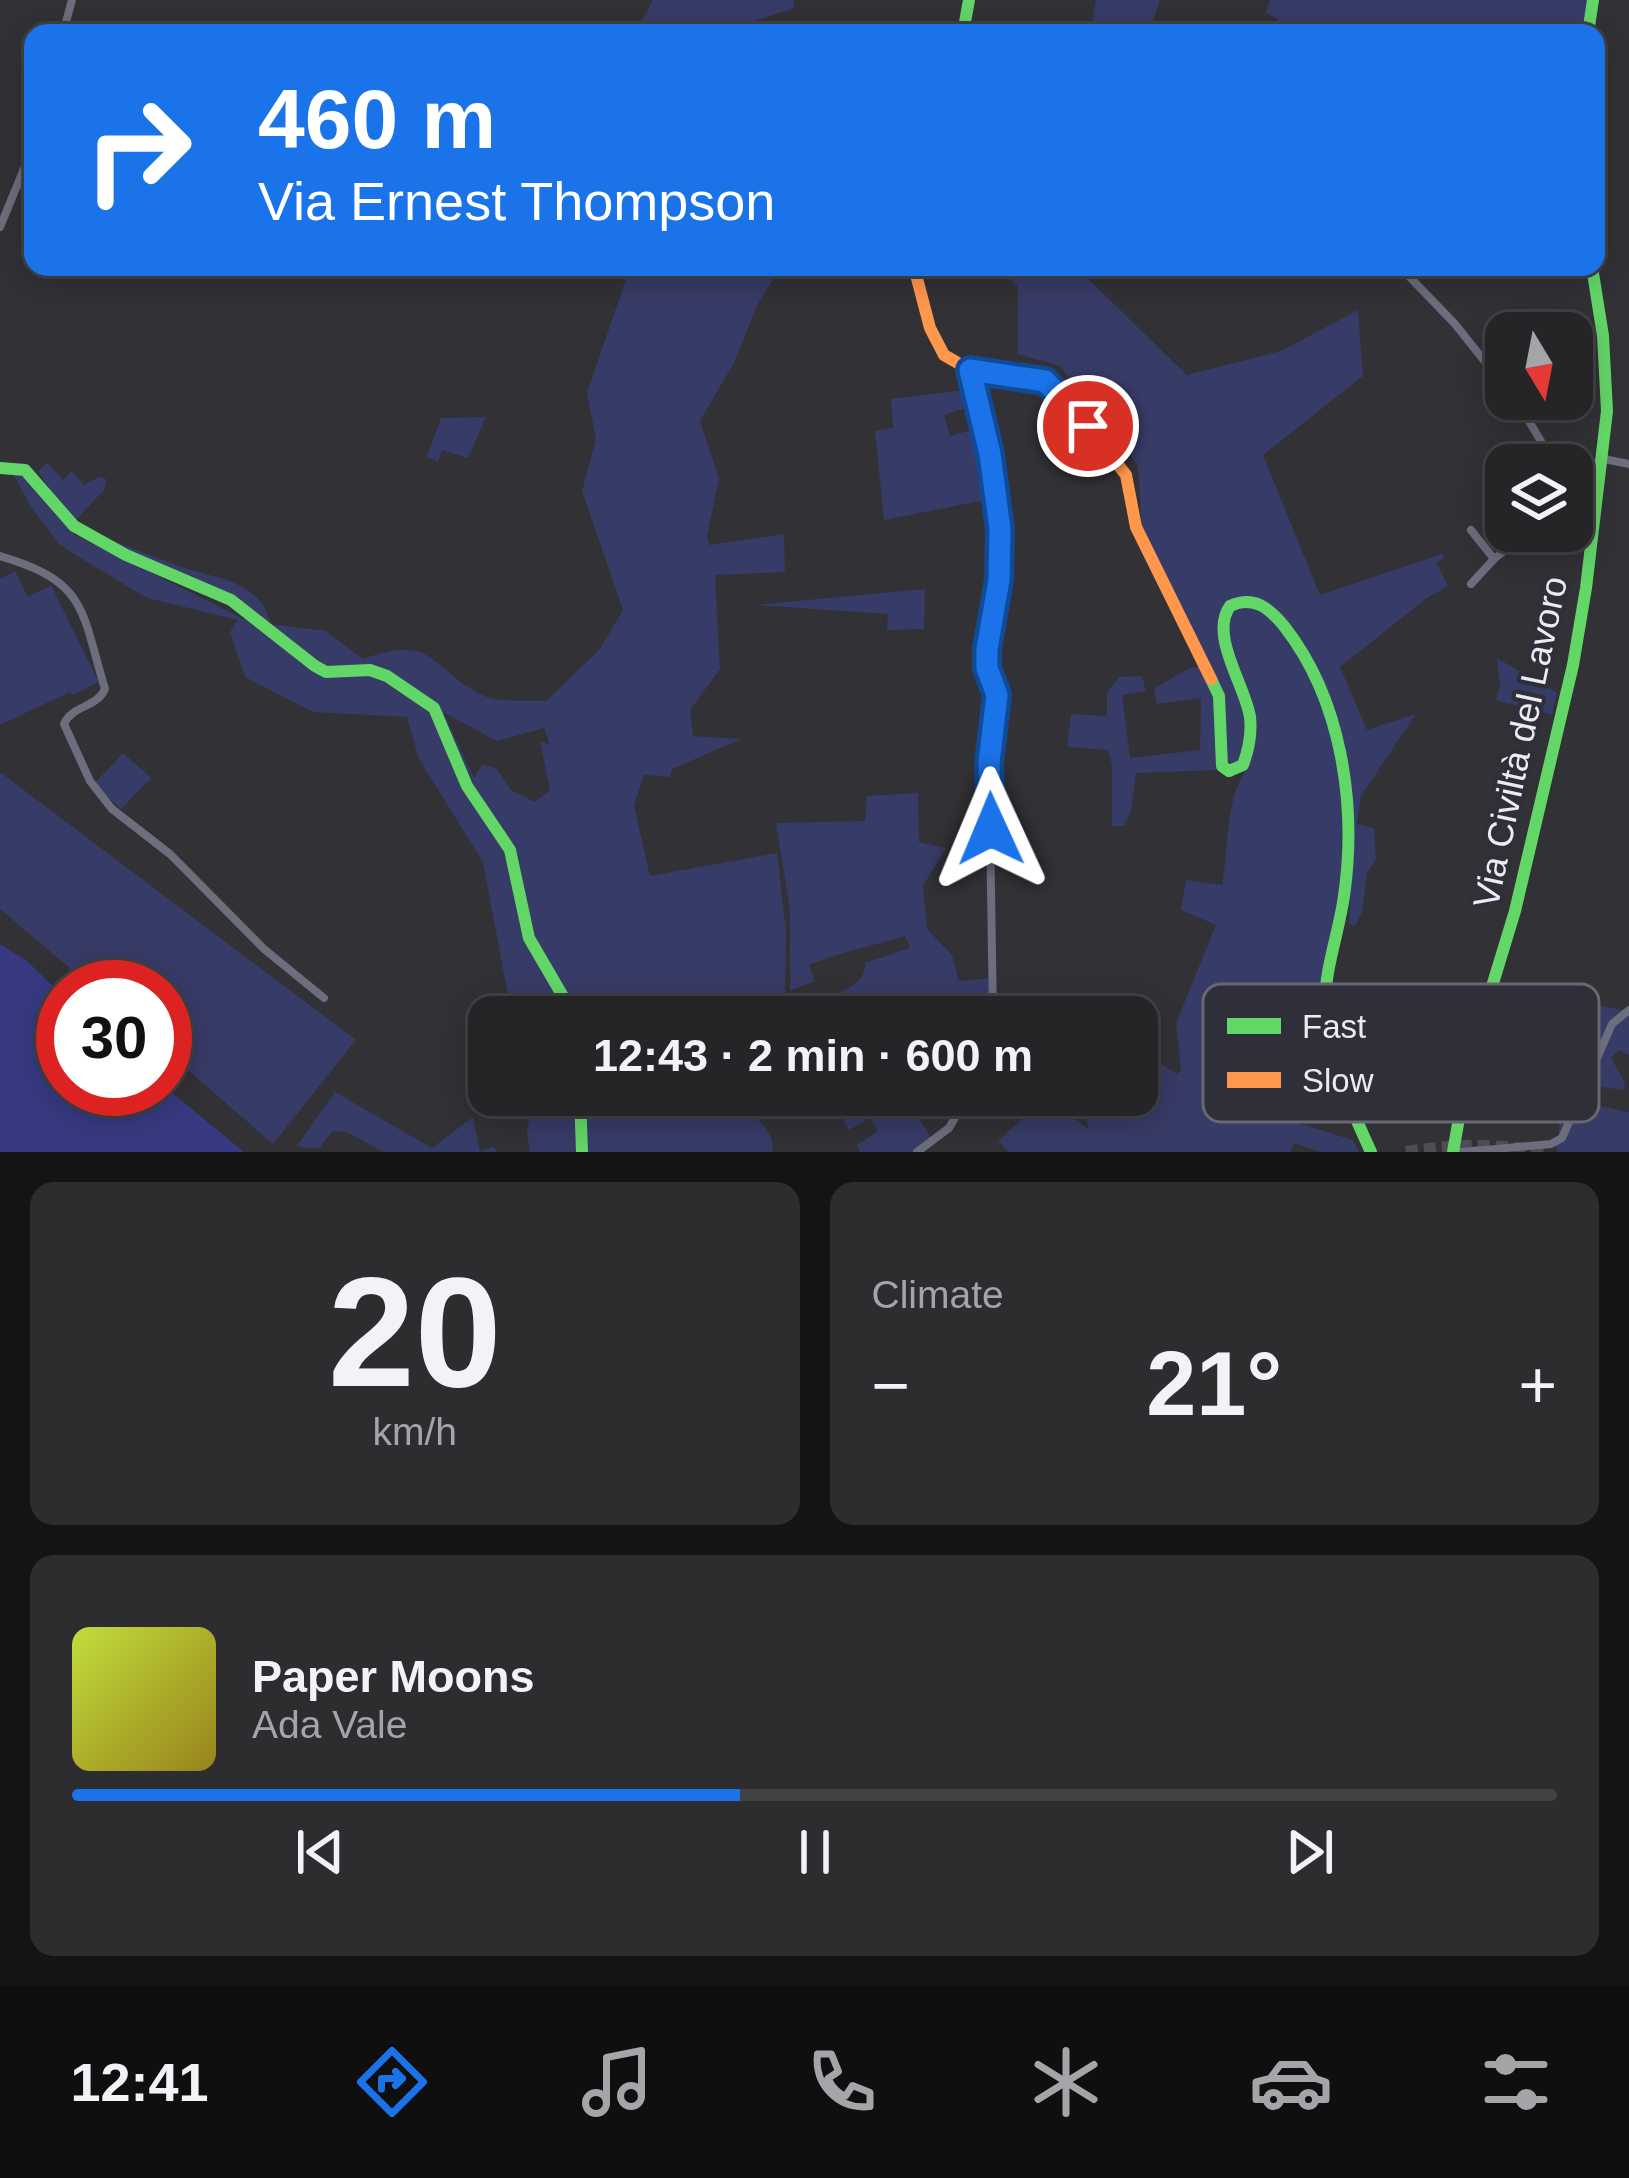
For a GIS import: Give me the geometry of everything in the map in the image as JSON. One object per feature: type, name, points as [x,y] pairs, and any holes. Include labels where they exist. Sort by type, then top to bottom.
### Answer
[{"type":"main road","points":[[917,276],[938,348],[970,370],[1045,381],[1072,406],[1126,475],[1136,527],[1219,696],[1222,766],[1229,771],[1243,765],[1253,729],[1239,669],[1220,628],[1231,606],[1244,600],[1265,606],[1326,698],[1336,740],[1346,885],[1329,984]]},
{"type":"main road","name":"Via Civiltà del Lavoro","points":[[1493,984],[1574,665],[1596,524],[1607,412],[1593,276]]},
{"type":"main road","points":[[1,462],[28,468],[58,513],[80,530],[151,568],[217,592],[249,611],[314,667],[370,670],[434,708],[467,786],[510,850],[529,938],[562,996]]},
{"type":"main road","points":[[581,1116],[582,1152]]},
{"type":"main road","points":[[1357,1122],[1371,1152]]},
{"type":"main road","name":"Via Civiltà del Lavoro","points":[[1457,1152],[1461,1122]]},
{"type":"street","points":[[0,227],[24,169]]},
{"type":"street","points":[[1409,276],[1485,362]]},
{"type":"street","points":[[970,370],[990,454],[1000,529],[999,580],[987,649],[987,668],[997,695],[989,763],[993,996]]},
{"type":"street","points":[[1604,459],[1629,464]]},
{"type":"street","points":[[1593,521],[1596,524]]},
{"type":"street","points":[[1471,530],[1494,559]]},
{"type":"street","points":[[1471,584],[1503,552]]},
{"type":"street","points":[[0,556],[50,573],[81,608],[105,689],[97,701],[70,713],[64,724],[94,788],[112,809],[198,879],[264,949],[324,998]]},
{"type":"street","points":[[1599,1054],[1612,1024],[1629,1010]]},
{"type":"street","points":[[917,1152],[949,1128],[956,1116]]},
{"type":"street","points":[[1457,1152],[1551,1144],[1562,1138],[1569,1122]]},
{"type":"shaded area","points":[[653,0],[794,0],[794,8],[754,24],[643,24]]},
{"type":"shaded area","points":[[1096,0],[1160,0],[1152,24],[1092,24]]},
{"type":"shaded area","points":[[1270,0],[1589,0],[1586,24],[1279,24],[1266,13]]},
{"type":"shaded area","points":[[627,276],[775,276],[700,421],[719,479],[709,545],[784,534],[785,572],[715,575],[720,669],[690,710],[693,736],[741,739],[672,769],[670,777],[644,775],[634,806],[650,876],[777,853],[788,996],[508,996],[483,862],[419,759],[407,717],[313,712],[245,677],[230,632],[238,620],[147,598],[74,554],[59,544],[31,507],[11,470],[26,476],[75,535],[250,622],[264,623],[88,531],[238,585],[259,600],[270,624],[326,631],[363,659],[386,652],[418,652],[463,684],[503,700],[546,701],[599,650],[623,610],[582,491],[596,439],[587,393]],"holes":[[[443,712],[497,741],[544,728],[550,745],[540,741],[550,790],[535,802],[511,790],[496,768],[482,765],[474,778]]]},
{"type":"shaded area","points":[[1007,276],[1085,276],[1187,375],[1281,351],[1358,310],[1363,376],[1263,455],[1320,595],[1442,554],[1444,559],[1436,562],[1448,586],[1340,667],[1367,730],[1416,714],[1361,796],[1357,824],[1374,828],[1376,859],[1367,873],[1362,912],[1355,926],[1349,923],[1351,860],[1343,737],[1341,886],[1322,984],[1203,984],[1203,1122],[1298,1122],[1353,1140],[1359,1152],[1321,1152],[1294,1143],[1290,1152],[1008,1152],[998,1141],[1025,1116],[1072,1116],[1089,1130],[1085,1116],[1158,1116],[1158,1098],[1163,1096],[1158,1094],[1158,1062],[1177,1074],[1181,1069],[1176,1023],[1216,925],[1181,910],[1186,880],[1222,885],[1231,810],[1246,770],[1228,768],[1223,762],[1220,684],[1142,533],[1138,465],[1060,366],[1018,354],[1018,287]]},
{"type":"shaded area","points":[[965,390],[969,407],[944,415],[950,436],[975,429],[991,499],[884,520],[875,431],[893,428],[891,399]]},
{"type":"shaded area","points":[[486,417],[468,458],[442,450],[438,462],[427,457],[441,418]]},
{"type":"shaded area","points":[[47,463],[63,480],[72,471],[84,485],[99,477],[106,479],[104,490],[74,522],[38,471]]},
{"type":"shaded area","points":[[15,571],[28,597],[51,585],[99,682],[0,725],[0,579]]},
{"type":"shaded area","points":[[925,589],[924,629],[887,630],[888,614],[755,605]]},
{"type":"shaded area","points":[[1497,658],[1557,693],[1552,715],[1496,700],[1500,686]]},
{"type":"shaded area","points":[[1200,666],[1217,698],[1218,770],[1136,773],[1131,811],[1124,826],[1112,826],[1108,750],[1067,747],[1071,714],[1107,716],[1107,693],[1119,677],[1142,676],[1146,691],[1122,695],[1130,758],[1200,750],[1201,698],[1157,704],[1154,689]]},
{"type":"shaded area","points":[[123,753],[151,778],[121,809],[94,784]]},
{"type":"shaded area","points":[[0,772],[356,1040],[273,1144],[192,1074],[192,960],[60,960],[0,909]]},
{"type":"shaded area","points":[[918,793],[919,842],[946,848],[923,886],[927,929],[952,955],[959,981],[989,978],[990,996],[827,996],[858,981],[865,963],[910,948],[905,936],[809,965],[815,981],[790,991],[790,910],[776,823],[865,821],[867,796]]},
{"type":"shaded area","points":[[0,944],[36,970],[36,1116],[192,1116],[192,1109],[244,1152],[0,1152]]},
{"type":"shaded area","points":[[1599,1006],[1629,1011],[1629,1055],[1619,1050],[1611,1058],[1625,1082],[1624,1090],[1599,1087]]},
{"type":"shaded area","points":[[335,1092],[432,1148],[473,1117],[480,1151],[494,1147],[497,1152],[383,1152],[347,1132],[333,1131],[320,1147],[297,1146]]},
{"type":"shaded area","points":[[1599,1106],[1629,1112],[1629,1152],[1558,1152],[1560,1122],[1599,1122]]},
{"type":"shaded area","points":[[530,1116],[575,1116],[576,1152],[530,1152]]},
{"type":"shaded area","points":[[587,1116],[756,1116],[766,1129],[773,1152],[587,1152]]},
{"type":"shaded area","points":[[841,1116],[917,1116],[932,1139],[913,1152],[860,1152],[857,1145],[878,1131],[869,1118],[849,1130]]},
{"type":"tunnel","points":[[1406,1152],[1476,1146],[1545,1152]]},
{"type":"traffic: fast","points":[[965,24],[969,0]]},
{"type":"traffic: fast","points":[[1589,24],[1593,0]]},
{"type":"traffic: fast","points":[[1493,984],[1515,911],[1573,665],[1586,588],[1607,411],[1593,276]]},
{"type":"traffic: fast","points":[[0,468],[25,470],[74,526],[126,555],[231,600],[315,666],[326,672],[370,670],[434,708],[467,786],[510,850],[529,938],[563,996]]},
{"type":"traffic: fast","points":[[1211,679],[1219,696],[1222,766],[1229,771],[1243,765],[1251,724],[1226,645],[1225,618],[1230,606],[1254,603],[1267,609],[1304,655],[1320,687],[1341,755],[1348,826],[1344,896],[1327,984]]},
{"type":"traffic: fast","points":[[581,1116],[582,1152]]},
{"type":"traffic: fast","points":[[1358,1122],[1371,1152]]},
{"type":"traffic: fast","points":[[1453,1152],[1458,1122]]},
{"type":"traffic: slow","points":[[916,276],[930,328],[944,355],[970,370],[1045,381],[1071,405],[1126,475],[1136,527],[1211,679]]},
{"type":"route","points":[[991,829],[989,763],[997,695],[987,668],[987,649],[999,580],[1000,529],[998,496],[970,370],[1045,381],[1088,426]]}]
